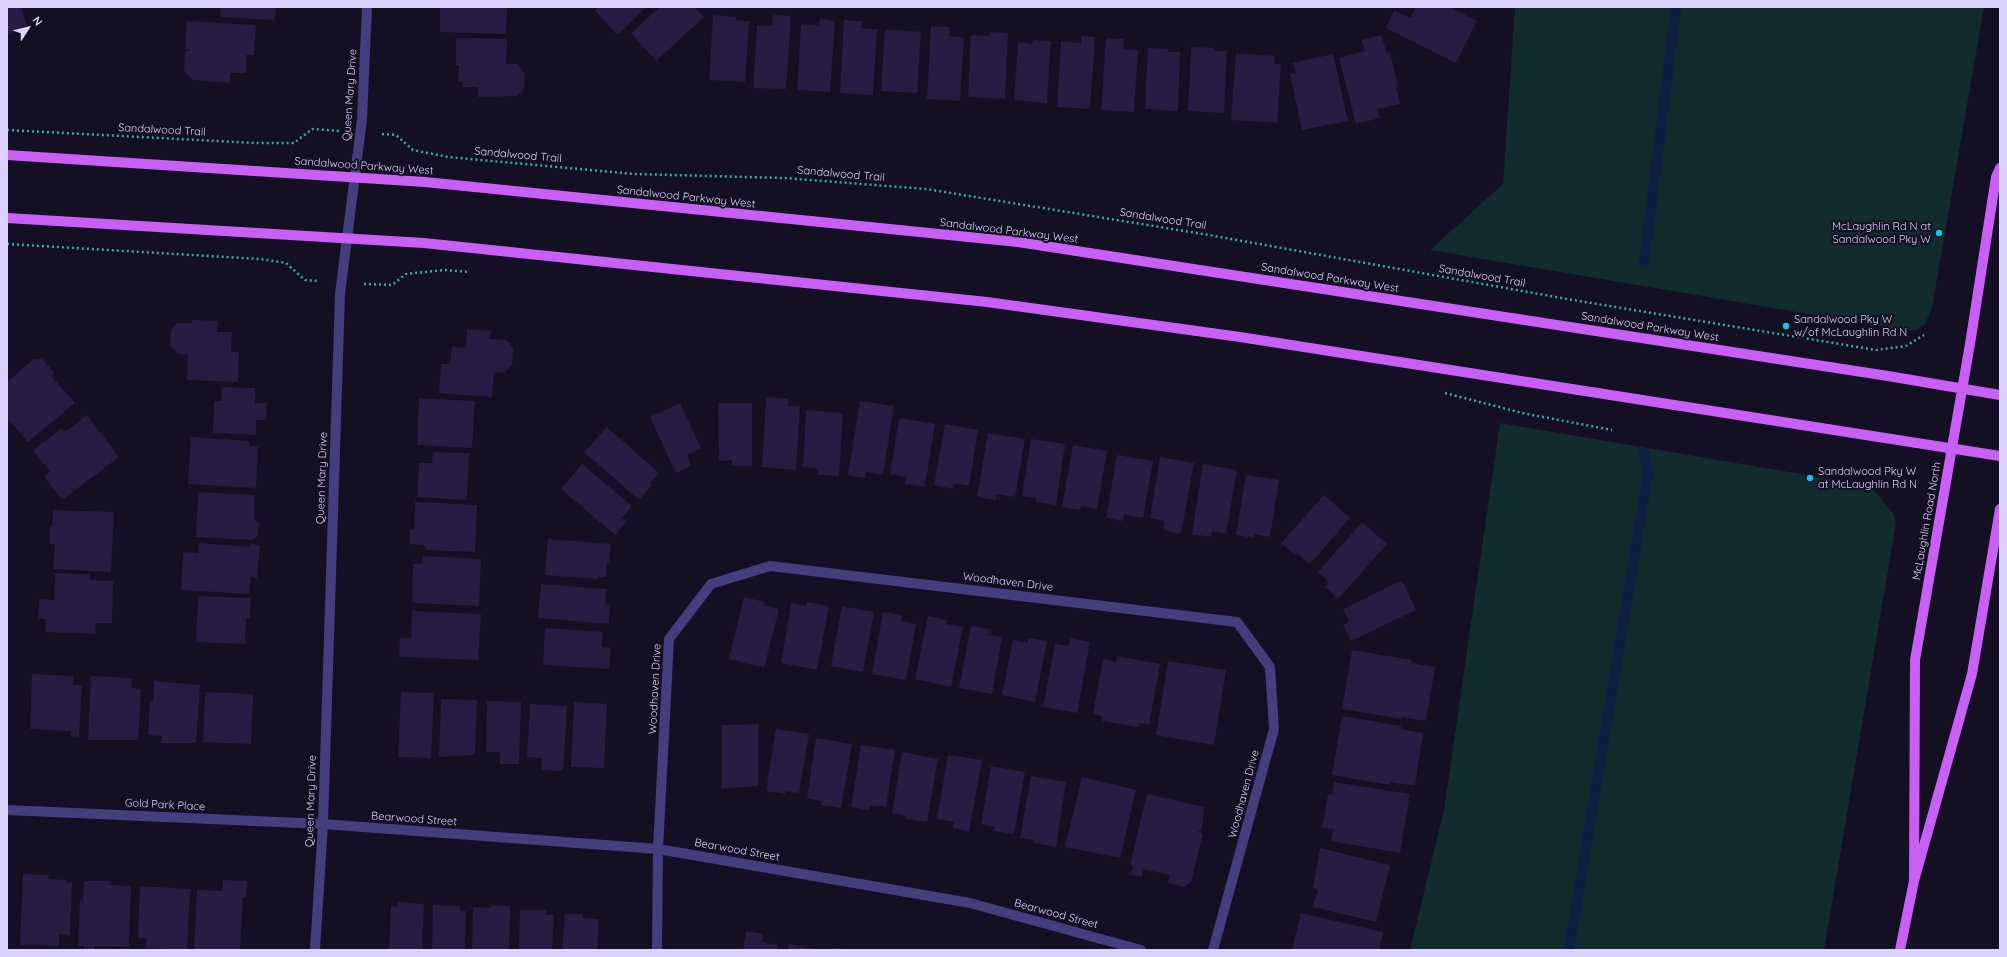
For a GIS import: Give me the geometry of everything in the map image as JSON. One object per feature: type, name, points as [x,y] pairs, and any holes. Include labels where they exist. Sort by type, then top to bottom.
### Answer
[{"type":"main road","name":"Sandalwood Parkway West","points":[[7,155],[425,182],[1018,242],[2000,395]]},
{"type":"main road","name":"McLaughlin Road North","points":[[1914,881],[1915,660],[1952,449],[1996,177],[2000,168]]},
{"type":"main road","points":[[7,218],[432,244],[987,302],[1240,337],[2000,456]]},
{"type":"main road","name":"McLaughlin Road North","points":[[1900,950],[1914,881],[1972,674],[2000,509]]},
{"type":"street","name":"Queen Mary Drive","points":[[315,950],[322,824],[340,294],[362,119],[367,7]]},
{"type":"street","name":"Woodhaven Drive","points":[[658,950],[658,849],[670,639],[711,584],[770,566],[1237,622],[1270,667],[1274,729],[1213,950]]},
{"type":"street","name":"Gold Park Place","points":[[7,810],[322,824]]},
{"type":"street","name":"Bearwood Street","points":[[322,824],[658,849],[970,903],[1140,950]]},
{"type":"path","name":"Sandalwood Trail","points":[[7,130],[255,144],[294,142],[312,129]]},
{"type":"path","name":"Sandalwood Trail","points":[[396,135],[413,150],[448,157],[634,174],[784,178],[926,189],[1217,236],[1567,299],[1876,350],[1906,346],[1924,335]]},
{"type":"path","points":[[7,244],[260,259],[286,263],[305,280]]},
{"type":"path","points":[[392,285],[406,274],[444,270],[476,272]]},
{"type":"path","points":[[1440,392],[1522,413],[1612,430]]},
{"type":"green space","points":[[1515,7],[1984,7],[1932,308],[1925,324],[1917,330],[1909,331],[1430,250],[1503,184]]},
{"type":"green space","points":[[1500,423],[1866,485],[1874,490],[1893,513],[1896,523],[1824,950],[1410,950],[1444,810]]},
{"type":"building","points":[[7,7],[21,7],[27,26],[7,34]]},
{"type":"building","points":[[221,7],[276,7],[275,20],[220,17]]},
{"type":"building","points":[[440,7],[507,7],[506,34],[440,32]]},
{"type":"building","points":[[598,7],[646,7],[618,35],[595,11]]},
{"type":"building","points":[[660,7],[695,7],[704,17],[656,61],[631,33]]},
{"type":"building","points":[[1416,7],[1450,7],[1477,21],[1456,63],[1386,28],[1394,10],[1410,18]]},
{"type":"building","points":[[713,15],[736,17],[736,20],[749,21],[745,82],[709,80]]},
{"type":"building","points":[[773,15],[791,16],[786,89],[753,88],[757,25],[772,26]]},
{"type":"building","points":[[820,19],[835,21],[830,92],[797,90],[801,24],[819,26]]},
{"type":"building","points":[[844,20],[861,21],[861,28],[877,29],[873,95],[840,93]]},
{"type":"building","points":[[187,21],[256,25],[254,55],[246,55],[246,73],[230,73],[230,83],[192,80],[184,71],[185,53],[190,49],[185,49]]},
{"type":"building","points":[[931,26],[950,27],[949,36],[964,37],[960,101],[927,99]]},
{"type":"building","points":[[885,29],[921,32],[917,93],[881,91]]},
{"type":"building","points":[[989,32],[1008,33],[1005,99],[968,97],[971,35],[989,36]]},
{"type":"building","points":[[1381,35],[1387,53],[1390,52],[1398,87],[1396,87],[1400,104],[1378,109],[1380,118],[1356,124],[1339,58],[1365,51],[1362,40]]},
{"type":"building","points":[[1081,36],[1095,37],[1090,109],[1057,107],[1061,41],[1081,43]]},
{"type":"building","points":[[456,38],[507,39],[506,64],[518,64],[525,73],[524,90],[516,96],[478,97],[478,87],[463,87],[463,82],[458,82],[459,65],[456,65]]},
{"type":"building","points":[[1106,38],[1124,39],[1123,49],[1138,50],[1134,112],[1101,110]]},
{"type":"building","points":[[1033,40],[1051,41],[1047,103],[1014,100],[1018,42],[1032,44]]},
{"type":"building","points":[[1191,47],[1214,48],[1214,51],[1227,51],[1224,113],[1188,111]]},
{"type":"building","points":[[1148,48],[1169,49],[1168,52],[1180,52],[1178,111],[1145,109]]},
{"type":"building","points":[[1236,53],[1275,56],[1274,64],[1281,64],[1277,123],[1231,120]]},
{"type":"building","points":[[1333,54],[1348,121],[1302,130],[1290,74],[1296,73],[1293,63]]},
{"type":"building","points":[[192,320],[218,321],[217,332],[232,332],[231,352],[239,352],[238,382],[187,380],[188,355],[178,354],[170,346],[171,330],[177,323],[192,323]]},
{"type":"building","points":[[467,329],[491,331],[490,339],[507,340],[513,348],[512,365],[504,373],[494,372],[492,397],[439,393],[441,364],[450,364],[452,347],[466,348]]},
{"type":"building","points":[[34,359],[42,359],[54,372],[52,377],[75,403],[28,442],[7,418],[7,382]]},
{"type":"building","points":[[222,387],[255,388],[255,403],[267,403],[266,420],[256,420],[256,435],[213,433],[214,401],[221,401]]},
{"type":"building","points":[[766,397],[788,399],[788,406],[800,406],[796,470],[762,467]]},
{"type":"building","points":[[419,398],[475,401],[472,448],[417,445]]},
{"type":"building","points":[[860,401],[894,406],[883,475],[866,472],[865,478],[848,475]]},
{"type":"building","points":[[680,403],[701,448],[687,455],[692,466],[676,473],[650,417]]},
{"type":"building","points":[[718,403],[752,403],[752,466],[732,466],[732,460],[719,461]]},
{"type":"building","points":[[806,410],[843,413],[839,476],[819,475],[819,469],[803,467]]},
{"type":"building","points":[[87,415],[119,457],[62,500],[44,476],[50,472],[33,450],[62,428],[65,432]]},
{"type":"building","points":[[899,418],[935,424],[925,487],[905,484],[906,477],[890,474]]},
{"type":"building","points":[[945,424],[978,430],[969,486],[955,483],[953,489],[934,485]]},
{"type":"building","points":[[607,427],[659,473],[650,483],[652,485],[639,500],[584,452]]},
{"type":"building","points":[[988,433],[1025,439],[1015,497],[997,494],[996,500],[977,497]]},
{"type":"building","points":[[191,437],[249,441],[249,446],[258,447],[256,488],[188,484]]},
{"type":"building","points":[[1031,439],[1065,444],[1056,505],[1036,502],[1036,498],[1022,496]]},
{"type":"building","points":[[1073,445],[1107,451],[1097,509],[1081,506],[1080,510],[1062,507]]},
{"type":"building","points":[[433,452],[469,453],[467,500],[417,497],[419,463],[432,463]]},
{"type":"building","points":[[1117,455],[1153,461],[1143,518],[1124,515],[1123,521],[1106,518]]},
{"type":"building","points":[[1160,457],[1194,463],[1181,534],[1163,530],[1165,521],[1150,518]]},
{"type":"building","points":[[582,464],[632,506],[622,518],[627,521],[615,535],[561,489]]},
{"type":"building","points":[[1203,464],[1237,470],[1226,534],[1212,531],[1211,537],[1192,534]]},
{"type":"building","points":[[1246,475],[1279,480],[1270,537],[1255,534],[1254,538],[1236,535]]},
{"type":"building","points":[[198,492],[255,495],[254,519],[259,523],[258,535],[253,540],[196,537]]},
{"type":"building","points":[[1324,495],[1350,518],[1310,564],[1297,553],[1296,556],[1281,543]]},
{"type":"building","points":[[415,502],[477,505],[475,552],[428,550],[424,545],[410,544],[410,529],[414,529]]},
{"type":"building","points":[[53,510],[114,512],[111,572],[53,569],[55,544],[49,544]]},
{"type":"building","points":[[1362,522],[1387,544],[1338,599],[1325,587],[1329,582],[1318,572]]},
{"type":"building","points":[[548,539],[611,544],[606,577],[598,577],[598,579],[545,575]]},
{"type":"building","points":[[199,543],[251,547],[251,544],[260,545],[257,578],[251,577],[249,594],[181,590],[183,552],[198,553]]},
{"type":"building","points":[[423,556],[481,559],[479,606],[412,603],[413,564],[422,564]]},
{"type":"building","points":[[55,573],[90,574],[90,580],[113,581],[112,623],[96,623],[95,634],[45,632],[46,619],[38,619],[39,599],[54,600]]},
{"type":"building","points":[[1402,580],[1416,610],[1351,641],[1343,625],[1349,622],[1343,609]]},
{"type":"building","points":[[541,584],[606,589],[605,604],[610,605],[609,624],[538,618]]},
{"type":"building","points":[[198,596],[251,598],[250,618],[246,618],[245,644],[196,642]]},
{"type":"building","points":[[744,597],[765,602],[764,605],[779,609],[764,668],[729,659]]},
{"type":"building","points":[[807,602],[829,606],[817,670],[781,663],[791,603],[806,606]]},
{"type":"building","points":[[842,606],[874,612],[863,672],[831,666]]},
{"type":"building","points":[[412,611],[481,614],[478,660],[399,657],[400,638],[411,638]]},
{"type":"building","points":[[883,612],[901,615],[901,621],[916,624],[906,680],[872,674]]},
{"type":"building","points":[[928,616],[947,620],[947,624],[963,627],[951,687],[915,679]]},
{"type":"building","points":[[971,626],[989,629],[988,635],[1002,637],[992,694],[959,688]]},
{"type":"building","points":[[545,628],[603,632],[602,647],[611,648],[609,669],[543,665]]},
{"type":"building","points":[[1028,638],[1047,641],[1035,702],[1002,695],[1013,640],[1028,643]]},
{"type":"building","points":[[1071,638],[1090,642],[1077,713],[1043,707],[1055,644],[1069,646]]},
{"type":"building","points":[[1352,650],[1412,660],[1411,663],[1435,667],[1426,721],[1402,717],[1402,719],[1342,709]]},
{"type":"building","points":[[1117,656],[1160,664],[1149,725],[1140,723],[1139,727],[1102,721],[1102,716],[1093,714],[1103,659],[1116,662]]},
{"type":"building","points":[[1168,661],[1226,670],[1214,745],[1156,735]]},
{"type":"building","points":[[32,674],[73,676],[73,685],[82,685],[79,737],[71,736],[71,731],[30,729]]},
{"type":"building","points":[[91,676],[132,678],[131,688],[141,689],[138,740],[88,740]]},
{"type":"building","points":[[154,681],[200,685],[196,743],[161,743],[162,736],[148,735],[150,701],[153,702]]},
{"type":"building","points":[[205,692],[253,694],[251,744],[203,742]]},
{"type":"building","points":[[401,692],[434,693],[431,758],[398,757]]},
{"type":"building","points":[[441,699],[477,700],[475,755],[439,757]]},
{"type":"building","points":[[487,701],[521,702],[519,764],[500,764],[500,752],[486,752]]},
{"type":"building","points":[[574,702],[607,704],[604,768],[571,767]]},
{"type":"building","points":[[530,704],[567,706],[563,771],[541,770],[542,758],[527,757]]},
{"type":"building","points":[[1342,716],[1401,726],[1401,729],[1423,733],[1415,786],[1391,782],[1390,785],[1332,775]]},
{"type":"building","points":[[758,724],[758,786],[722,789],[722,725]]},
{"type":"building","points":[[776,729],[809,734],[799,793],[785,791],[785,794],[766,791]]},
{"type":"building","points":[[816,738],[852,744],[841,808],[821,805],[821,801],[807,798]]},
{"type":"building","points":[[861,745],[895,750],[886,807],[870,805],[869,810],[851,807]]},
{"type":"building","points":[[902,752],[938,759],[927,822],[906,819],[907,816],[892,813]]},
{"type":"building","points":[[948,755],[982,760],[969,832],[953,828],[954,822],[937,819]]},
{"type":"building","points":[[991,766],[1025,772],[1014,834],[994,831],[995,827],[981,824]]},
{"type":"building","points":[[1031,776],[1066,782],[1056,847],[1035,843],[1035,840],[1020,838]]},
{"type":"building","points":[[1082,777],[1136,790],[1120,858],[1065,847]]},
{"type":"building","points":[[1334,782],[1410,794],[1400,853],[1331,841],[1333,829],[1322,828],[1328,795],[1332,795]]},
{"type":"building","points":[[1147,794],[1204,807],[1202,828],[1198,832],[1203,833],[1191,882],[1184,887],[1168,883],[1170,875],[1143,869],[1142,877],[1131,875],[1133,866],[1130,865]]},
{"type":"building","points":[[1320,848],[1390,865],[1376,922],[1313,907],[1318,889],[1313,888]]},
{"type":"building","points":[[23,874],[49,875],[48,879],[66,880],[66,882],[72,883],[70,935],[59,934],[59,946],[20,945]]},
{"type":"building","points":[[223,880],[247,881],[246,898],[243,897],[240,950],[194,950],[197,890],[222,891]]},
{"type":"building","points":[[84,881],[110,881],[109,885],[131,886],[129,947],[95,946],[95,950],[84,950],[84,946],[78,946],[80,900],[83,901]]},
{"type":"building","points":[[140,886],[190,889],[187,950],[146,948],[147,939],[138,938]]},
{"type":"building","points":[[398,902],[424,904],[422,950],[389,950],[391,906],[397,907]]},
{"type":"building","points":[[433,905],[460,906],[460,911],[466,911],[465,950],[432,950]]},
{"type":"building","points":[[491,905],[510,906],[509,950],[472,950],[473,907],[490,908]]},
{"type":"building","points":[[520,910],[546,910],[546,915],[554,915],[552,950],[519,950]]},
{"type":"building","points":[[1301,913],[1383,932],[1379,950],[1292,950]]},
{"type":"building","points":[[565,914],[583,914],[583,918],[599,919],[597,950],[562,950]]},
{"type":"building","points":[[746,931],[763,934],[762,942],[778,945],[777,950],[743,950]]},
{"type":"building","points":[[789,944],[813,949],[788,950]]},
{"type":"building","points":[[833,947],[842,949],[842,950],[832,950]]},
{"type":"waterway","points":[[1644,263],[1676,7]]},
{"type":"waterway","points":[[1569,950],[1648,473],[1644,453]]},
{"type":"place","name":"McLaughlin Rd N at Sandalwood Pky W","points":[[1939,233]]},
{"type":"place","name":"Sandalwood Pky W w/of McLaughlin Rd N","points":[[1786,326]]},
{"type":"place","name":"Sandalwood Pky W at McLaughlin Rd N","points":[[1810,478]]}]
